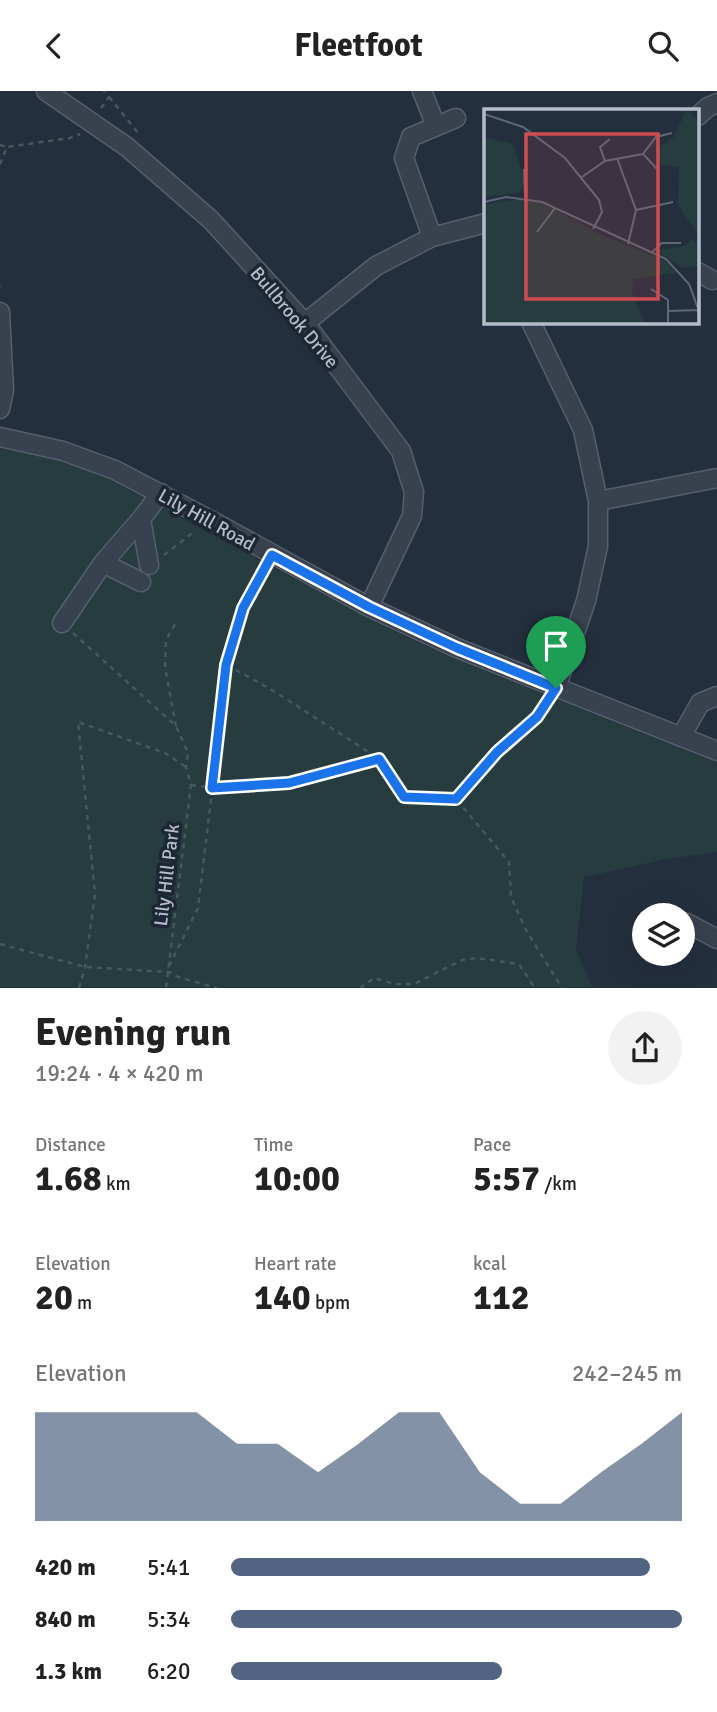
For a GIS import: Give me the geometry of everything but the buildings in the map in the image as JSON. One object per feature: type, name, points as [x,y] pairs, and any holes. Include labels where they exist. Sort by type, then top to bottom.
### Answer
[{"type":"street","name":"Bullbrook Drive","points":[[46,91],[136,154],[211,220],[305,323],[401,451],[414,492],[412,516],[369,607]]},
{"type":"street","points":[[422,91],[436,126]]},
{"type":"street","points":[[700,114],[717,103]]},
{"type":"street","points":[[432,237],[404,158],[411,137],[456,118]]},
{"type":"street","points":[[305,323],[376,265],[432,237],[484,224]]},
{"type":"street","points":[[0,311],[4,390],[0,409]]},
{"type":"street","points":[[532,324],[583,430],[598,501],[598,546],[586,601],[556,688]]},
{"type":"street","name":"Lily Hill Road","points":[[0,437],[88,459],[161,493],[369,607],[457,648],[717,751]]},
{"type":"street","points":[[598,501],[717,478]]},
{"type":"street","points":[[62,623],[103,563],[161,493]]},
{"type":"street","points":[[141,519],[149,565]]},
{"type":"street","points":[[103,563],[141,582]]},
{"type":"street","points":[[681,737],[700,703],[717,696]]},
{"type":"street","points":[[695,927],[717,939]]},
{"type":"path","points":[[104,91],[144,140],[136,154]]},
{"type":"path","points":[[98,113],[108,97]]},
{"type":"path","points":[[0,145],[7,148],[70,138],[83,133]]},
{"type":"path","points":[[0,164],[7,148]]},
{"type":"path","points":[[149,565],[198,529]]},
{"type":"path","points":[[169,966],[198,908],[226,665],[243,608],[272,555]]},
{"type":"path","points":[[176,726],[165,667],[166,640],[177,621]]},
{"type":"path","name":"Lily Hill Park","points":[[62,623],[176,726],[188,754],[186,767],[191,785],[166,988]]},
{"type":"path","points":[[226,665],[272,690],[379,759],[404,797],[456,799],[509,862],[511,897],[526,930],[562,988]]},
{"type":"path","points":[[456,799],[497,752],[537,717],[556,688]]},
{"type":"path","points":[[79,988],[85,967],[96,894],[78,722],[165,753],[186,767]]},
{"type":"path","points":[[191,785],[212,788],[289,783],[379,759]]},
{"type":"path","points":[[0,944],[85,967],[169,972],[217,988]]},
{"type":"path","points":[[360,988],[374,978],[394,984],[414,984],[462,960],[477,958],[519,964],[535,988]]},
{"type":"green space","points":[[0,448],[85,466],[363,616],[438,652],[717,763],[717,852],[667,859],[584,877],[576,949],[592,987],[0,987]]},
{"type":"route","points":[[272,555],[369,607],[457,648],[556,688],[537,717],[497,752],[456,799],[404,797],[379,759],[289,783],[212,788],[226,665],[243,608],[272,555]]}]
